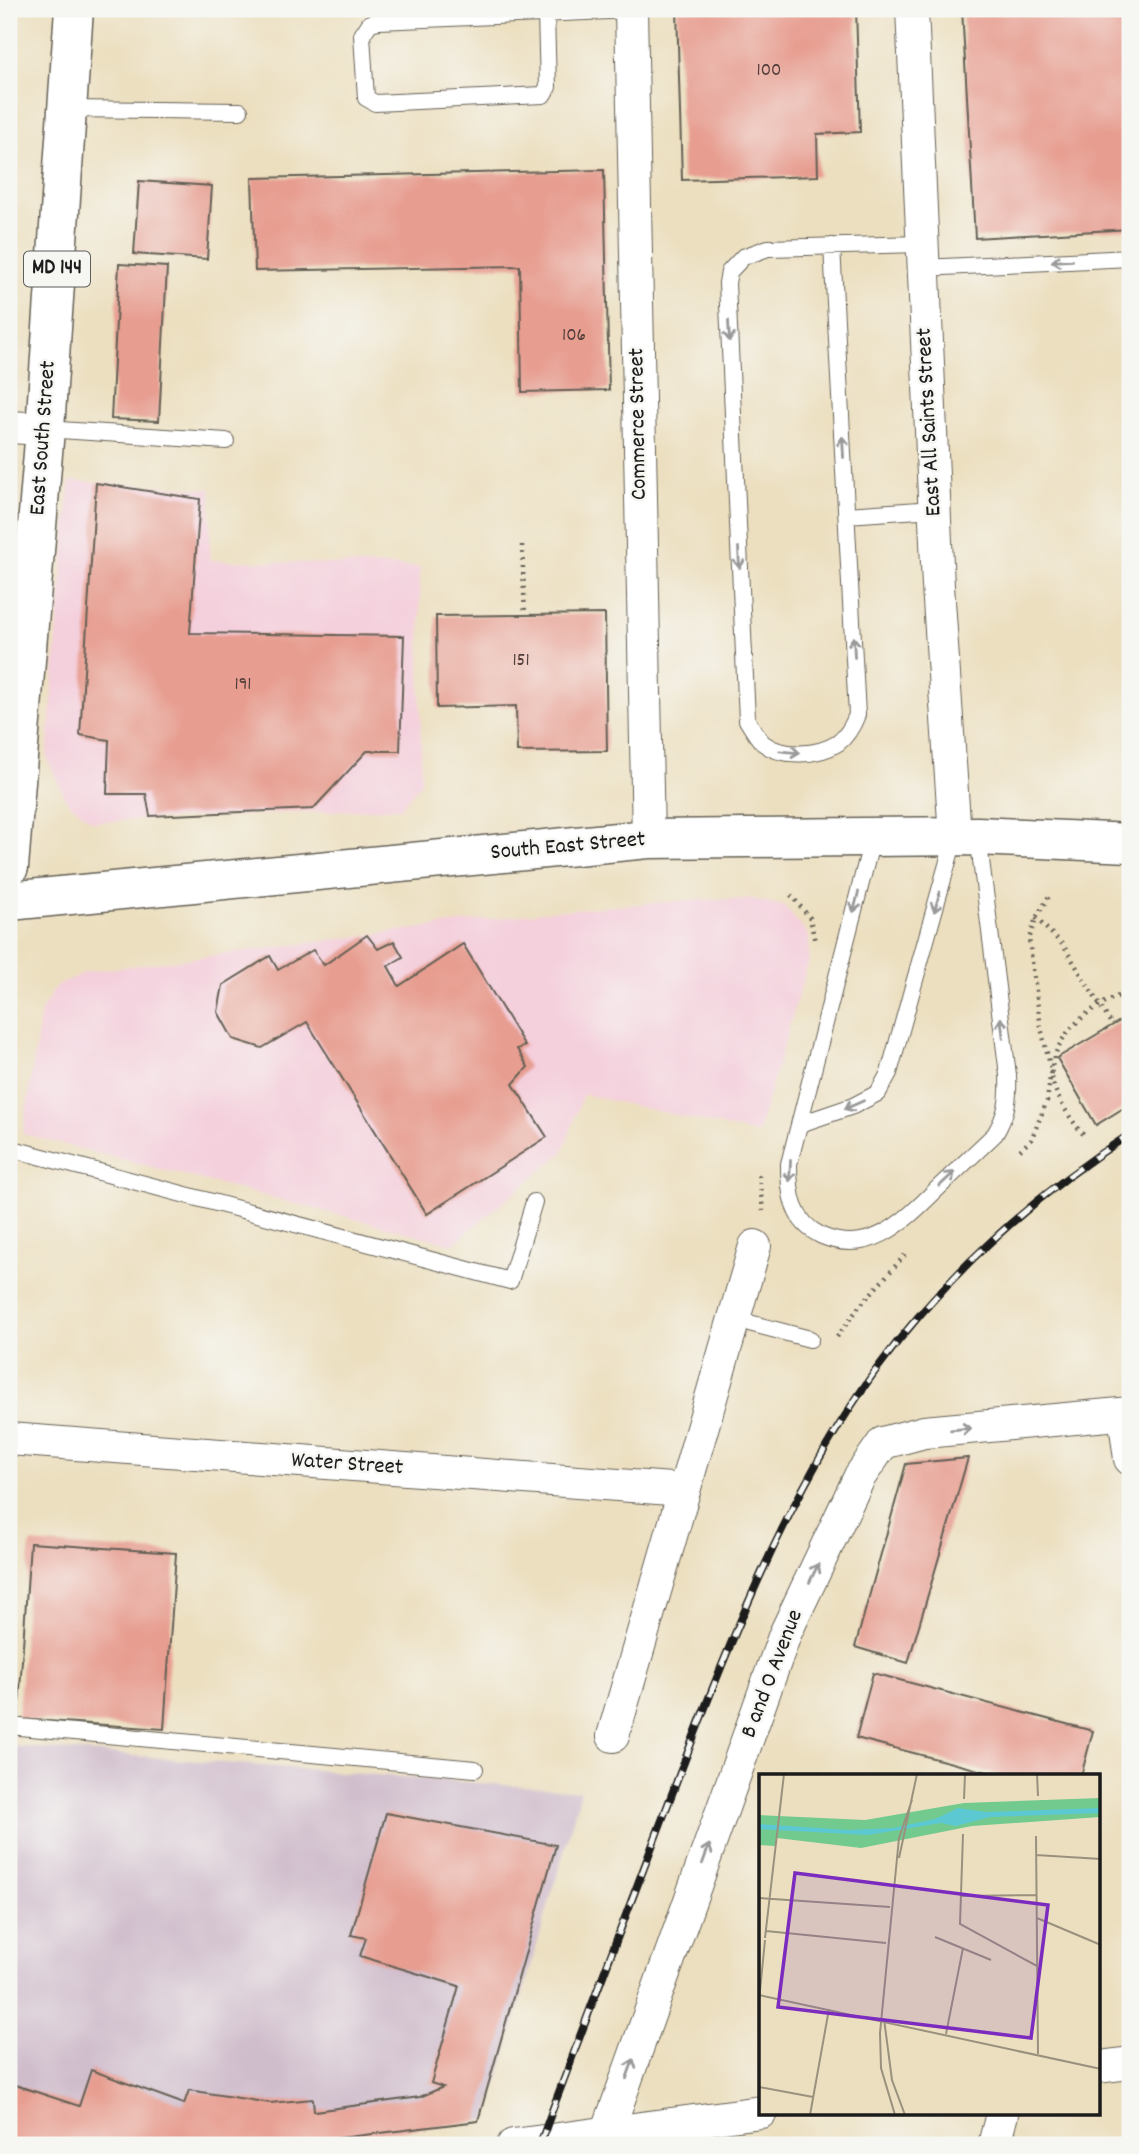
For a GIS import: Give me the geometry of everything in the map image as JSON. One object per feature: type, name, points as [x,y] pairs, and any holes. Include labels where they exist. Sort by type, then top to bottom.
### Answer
[{"type":"main road","name":"East South Street","points":[[9,867],[27,428],[68,108],[74,9]]},
{"type":"main road","name":"South East Street","points":[[9,901],[648,839],[966,836],[1130,843]]},
{"type":"street","name":"East All Saints Street","points":[[912,9],[934,509],[966,836]]},
{"type":"street","name":"Commerce Street","points":[[631,10],[648,839]]},
{"type":"street","points":[[613,1736],[755,1245]]},
{"type":"street","points":[[1127,1414],[1130,1459]]},
{"type":"street","name":"B and O Avenue","points":[[607,2133],[785,1634],[860,1476],[883,1443],[924,1432],[1127,1414]]},
{"type":"street","name":"Water Street","points":[[9,1439],[684,1490]]},
{"type":"street","points":[[1100,2067],[1130,2063]]},
{"type":"street","points":[[513,2145],[759,2112]]},
{"type":"street","points":[[994,2145],[1001,2116]]},
{"type":"lane","points":[[546,14],[548,87],[543,95],[375,103],[366,98],[362,35],[370,23],[546,14],[631,10]]},
{"type":"lane","points":[[68,108],[240,111]]},
{"type":"lane","points":[[832,246],[857,715],[853,726],[838,743],[809,753],[778,750],[764,744],[747,720],[727,283],[729,272],[743,257],[768,248],[832,246],[922,256],[1130,258]]},
{"type":"lane","points":[[27,428],[226,441]]},
{"type":"lane","points":[[847,515],[934,509]]},
{"type":"lane","points":[[873,836],[789,1164],[789,1194],[799,1219],[815,1233],[834,1241],[861,1241],[897,1227],[995,1134],[1006,1116],[1009,1086],[966,836]]},
{"type":"lane","points":[[800,1124],[853,1106],[878,1093],[884,1083],[966,836]]},
{"type":"lane","points":[[9,1148],[510,1281],[534,1202]]},
{"type":"lane","points":[[734,1319],[810,1339]]},
{"type":"lane","points":[[9,1726],[475,1769]]},
{"type":"path","points":[[522,545],[525,615]]},
{"type":"path","points":[[1036,918],[1063,945],[1112,1026]]},
{"type":"path","points":[[1083,1134],[1068,1116],[1059,1098],[1051,1069],[1060,1044],[1075,1024],[1098,1005],[1130,992]]},
{"type":"shaded area","points":[[70,481],[211,489],[210,560],[420,567],[421,782],[400,808],[93,822],[66,800],[47,758]]},
{"type":"shaded area","points":[[753,899],[784,906],[809,936],[809,960],[757,1134],[583,1094],[563,1152],[453,1244],[23,1134],[41,1011],[56,986],[86,972],[551,911],[692,900]]},
{"type":"shaded area","points":[[9,1746],[581,1791],[487,2120],[283,2145],[9,2145]]},
{"type":"building","points":[[677,9],[856,9],[860,132],[817,134],[818,176],[682,180]]},
{"type":"building","points":[[962,9],[1130,9],[1130,229],[975,238]]},
{"type":"building","points":[[604,170],[609,390],[522,392],[520,266],[255,271],[252,178]]},
{"type":"building","points":[[139,181],[212,186],[207,259],[134,254]]},
{"type":"building","points":[[119,264],[167,267],[159,421],[111,419]]},
{"type":"building","points":[[96,483],[200,499],[190,633],[404,636],[400,751],[367,751],[313,809],[150,816],[146,794],[107,794],[109,740],[80,735]]},
{"type":"building","points":[[605,614],[607,751],[517,752],[516,706],[437,708],[436,616]]},
{"type":"building","points":[[367,935],[378,949],[394,941],[403,957],[388,966],[399,986],[463,944],[525,1046],[517,1049],[528,1067],[513,1084],[547,1137],[427,1214],[307,1022],[262,1048],[233,1039],[218,1012],[223,985],[270,956],[278,970],[313,950],[324,965]]},
{"type":"building","points":[[1130,1015],[1130,1104],[1096,1125],[1057,1058]]},
{"type":"building","points":[[968,1458],[908,1663],[855,1647],[906,1464]]},
{"type":"building","points":[[30,1543],[176,1553],[164,1729],[18,1719]]},
{"type":"building","points":[[873,1673],[1093,1731],[1082,1774],[994,1774],[856,1738]]},
{"type":"building","points":[[386,1813],[556,1845],[478,2121],[283,2145],[9,2145],[9,2083],[79,2106],[91,2070],[184,2104],[189,2090],[270,2103],[313,2099],[314,2111],[420,2097],[443,2087],[431,2083],[459,1986],[360,1956],[366,1938],[351,1935]]},
{"type":"railway","points":[[540,2145],[726,1656],[779,1536],[841,1422],[902,1336],[992,1240],[1059,1184],[1130,1134]]}]
